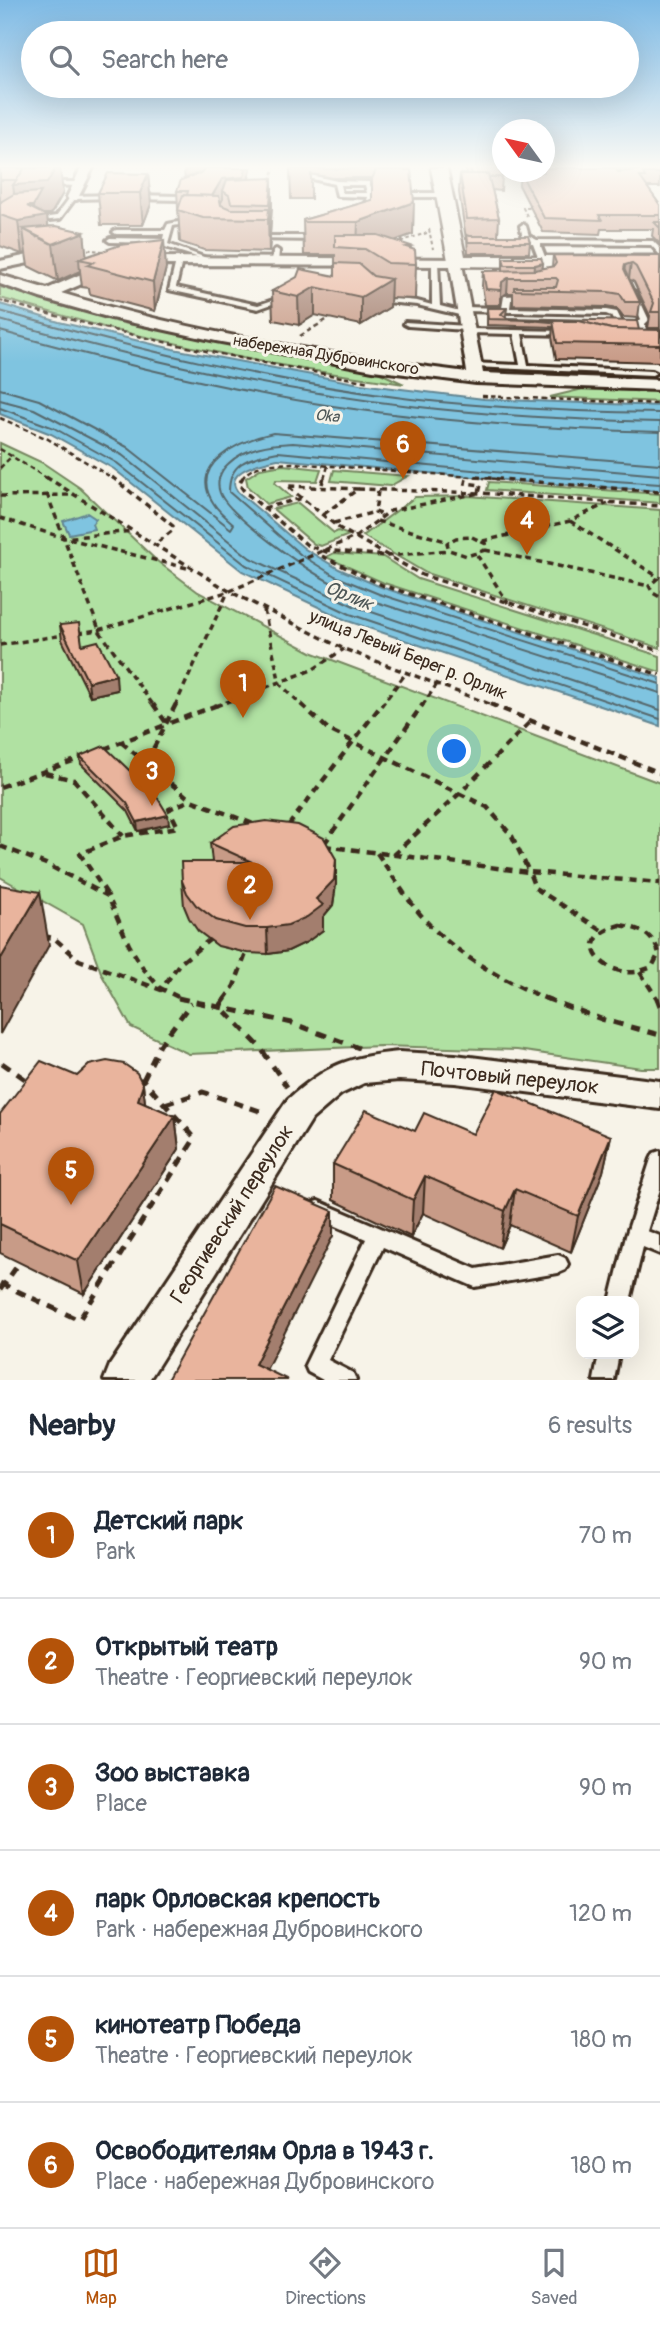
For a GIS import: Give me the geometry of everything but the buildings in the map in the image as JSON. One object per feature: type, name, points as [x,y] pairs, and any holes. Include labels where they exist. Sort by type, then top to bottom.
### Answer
[{"type":"street","points":[[451,232],[475,372]]},
{"type":"street","points":[[0,265],[74,251]]},
{"type":"street","points":[[45,295],[103,265],[210,261],[276,253],[326,264],[660,262]]},
{"type":"street","name":"набережная Дубровинского","points":[[0,279],[45,295],[177,328],[302,352],[475,372],[656,379]]},
{"type":"street","name":"Почтовый переулок","points":[[362,1060],[660,1095]]},
{"type":"street","name":"Георгиевский переулок","points":[[125,1380],[262,1180],[300,1108],[362,1060]]},
{"type":"lane","points":[[164,241],[168,232]]},
{"type":"lane","points":[[525,232],[526,237],[536,242],[549,278],[534,281]]},
{"type":"lane","points":[[244,238],[333,236]]},
{"type":"lane","points":[[276,253],[278,238]]},
{"type":"lane","points":[[110,240],[164,241]]},
{"type":"lane","points":[[164,241],[166,246],[210,261]]},
{"type":"lane","points":[[509,242],[653,243],[660,253]]},
{"type":"lane","points":[[179,261],[172,288],[258,307],[294,294]]},
{"type":"lane","points":[[435,262],[436,308]]},
{"type":"lane","points":[[408,324],[466,321],[506,314],[629,322],[645,320],[628,283]]},
{"type":"lane","points":[[367,290],[376,299],[417,303],[466,321],[518,332],[578,333]]},
{"type":"lane","points":[[506,314],[507,298],[538,298]]},
{"type":"lane","points":[[629,322],[643,333],[660,333]]},
{"type":"lane","points":[[518,332],[523,367]]},
{"type":"lane","points":[[635,341],[660,342]]},
{"type":"lane","points":[[475,372],[523,367],[656,379]]},
{"type":"lane","points":[[621,1296],[636,1236],[660,1159]]},
{"type":"lane","points":[[302,1200],[475,1278],[558,1264]]},
{"type":"lane","points":[[346,1380],[315,1365],[378,1236]]},
{"type":"lane","points":[[636,1236],[660,1245]]},
{"type":"lane","points":[[604,1380],[608,1359]]},
{"type":"path","points":[[392,244],[429,232]]},
{"type":"path","points":[[74,251],[114,252]]},
{"type":"path","points":[[302,352],[297,338],[333,316]]},
{"type":"path","points":[[0,418],[65,446],[105,470],[153,509],[173,526],[172,531],[154,545]]},
{"type":"path","name":"улица Левый Берег р. Орлик","points":[[0,449],[74,496],[86,500],[191,569],[264,610],[344,649],[532,720],[660,773]]},
{"type":"path","points":[[0,468],[13,455]]},
{"type":"path","points":[[660,492],[280,463],[248,470],[239,484],[307,545],[329,553],[322,556],[382,585],[660,675]]},
{"type":"path","points":[[322,485],[328,466]]},
{"type":"path","points":[[466,479],[465,483],[481,485],[479,493]]},
{"type":"path","points":[[660,506],[479,493],[378,491],[322,485],[287,486],[334,523],[422,575],[660,651]]},
{"type":"path","points":[[324,514],[358,489]]},
{"type":"path","points":[[375,512],[378,491]]},
{"type":"path","points":[[0,645],[98,630],[229,591],[357,536],[390,511],[479,493]]},
{"type":"path","points":[[47,494],[98,630],[167,724]]},
{"type":"path","points":[[0,496],[74,496]]},
{"type":"path","points":[[264,508],[303,498]]},
{"type":"path","points":[[377,521],[449,542],[466,536],[483,541],[570,521],[610,502]]},
{"type":"path","points":[[334,523],[375,512],[384,515]]},
{"type":"path","points":[[0,519],[64,538],[191,569]]},
{"type":"path","points":[[570,521],[660,578],[649,586]]},
{"type":"path","points":[[64,538],[135,531]]},
{"type":"path","points":[[483,541],[486,544],[485,550]]},
{"type":"path","points":[[449,542],[449,550]]},
{"type":"path","points":[[321,550],[387,556],[449,550],[464,556],[477,555],[485,550],[649,586],[653,593],[660,597]]},
{"type":"path","points":[[477,555],[509,604]]},
{"type":"path","points":[[146,763],[229,591]]},
{"type":"path","points":[[264,610],[280,684],[329,730],[487,807],[504,822],[515,838],[535,888],[601,930]]},
{"type":"path","points":[[99,751],[280,684],[312,670],[344,649]]},
{"type":"path","points":[[281,835],[406,673]]},
{"type":"path","points":[[322,846],[436,684]]},
{"type":"path","points":[[393,855],[460,793],[532,720]]},
{"type":"path","points":[[121,742],[191,800],[268,830]]},
{"type":"path","points":[[0,788],[88,755]]},
{"type":"path","points":[[43,773],[74,780],[123,836]]},
{"type":"path","points":[[161,990],[130,948],[108,895],[80,854],[123,836],[178,827],[169,809],[191,800]]},
{"type":"path","points":[[313,844],[529,872],[660,883]]},
{"type":"path","points":[[0,846],[46,864],[108,895]]},
{"type":"path","points":[[377,853],[428,924],[469,960],[558,1004],[625,1028],[660,1035]]},
{"type":"path","points":[[620,925],[642,930],[657,940],[657,961],[652,967],[640,972],[624,973],[614,970],[597,958],[593,943],[601,930],[620,925]]},
{"type":"path","points":[[161,990],[179,964],[220,931]]},
{"type":"path","points":[[41,935],[54,938],[79,960],[191,1003],[220,1006],[334,1035],[362,1060]]},
{"type":"path","points":[[220,1006],[234,986],[251,942]]},
{"type":"path","points":[[640,972],[654,991],[660,1006]]},
{"type":"path","points":[[143,1080],[160,1045],[191,1003]]},
{"type":"path","points":[[220,1006],[260,1047],[289,1090]]},
{"type":"path","points":[[1,1063],[38,1088]]},
{"type":"path","points":[[130,1081],[143,1080]]},
{"type":"path","points":[[20,1262],[1,1286],[79,1320],[195,1138],[143,1080]]},
{"type":"path","points":[[165,1104],[203,1092],[272,1115]]},
{"type":"green space","points":[[0,287],[130,324],[376,371],[404,384],[302,369],[114,330],[0,298]]},
{"type":"green space","points":[[583,389],[660,392],[660,402],[550,397]]},
{"type":"green space","points":[[0,443],[43,463],[80,488],[157,561],[198,592],[311,652],[660,783],[660,1068],[641,1068],[517,1050],[381,1046],[189,1054],[131,1027],[102,975],[83,924],[0,877]]},
{"type":"green space","points":[[283,465],[321,469],[317,481],[276,480],[275,483],[291,497],[266,504],[248,487],[246,478],[260,469]]},
{"type":"green space","points":[[334,470],[408,476],[390,486],[331,481]]},
{"type":"green space","points":[[489,482],[660,494],[660,503],[487,490]]},
{"type":"green space","points":[[468,496],[660,510],[660,648],[426,573],[363,536],[415,497]]},
{"type":"green space","points":[[298,503],[334,533],[338,531],[349,535],[321,546],[314,544],[273,509]]},
{"type":"green space","points":[[334,553],[383,557],[418,579],[660,656],[660,672],[384,583],[326,557]]},
{"type":"water","points":[[0,304],[59,322],[173,349],[360,384],[484,399],[660,406],[660,491],[525,482],[278,459],[263,462],[239,473],[234,485],[238,492],[305,549],[339,569],[381,587],[660,678],[660,726],[348,621],[242,571],[114,469],[51,434],[0,414]]},
{"type":"water","points":[[87,513],[96,519],[92,524],[94,529],[69,534],[63,521]]},
{"type":"place","name":"Освободителям Орла в 1943 г.","points":[[403,479]]},
{"type":"place","name":"парк Орловская крепость","points":[[527,555]]},
{"type":"place","name":"Детский парк","points":[[243,718]]},
{"type":"place","name":"Зоо выставка","points":[[152,806]]},
{"type":"place","name":"Открытый театр","points":[[250,920]]},
{"type":"place","name":"кинотеатр Победа","points":[[71,1205]]},
{"type":"water label","name":"Oka","points":[[327,416]]},
{"type":"water label","name":"Орлик","points":[[349,596]]}]
